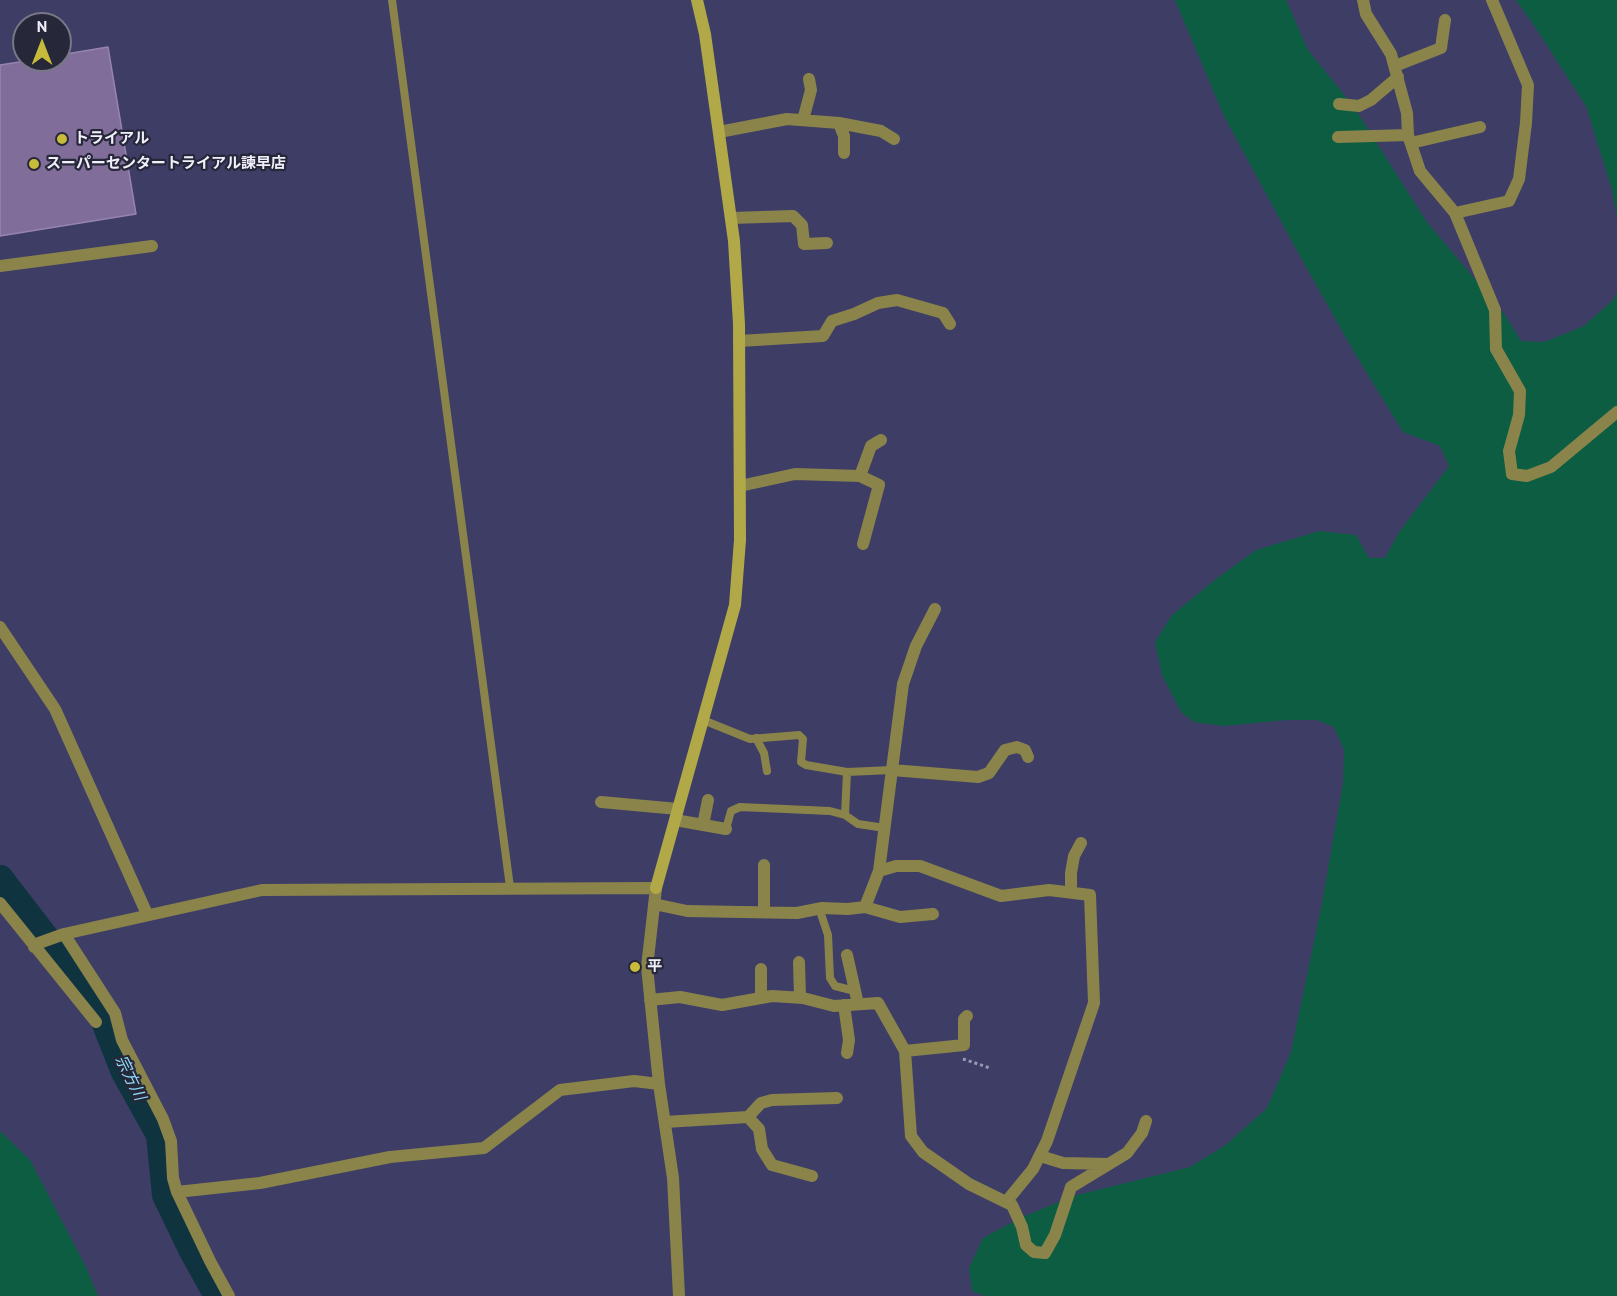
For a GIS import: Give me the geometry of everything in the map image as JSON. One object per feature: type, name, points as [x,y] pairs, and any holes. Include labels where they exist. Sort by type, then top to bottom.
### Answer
[{"type":"street","points":[[679,1296],[673,1178],[659,1084],[647,967],[656,888],[735,605],[740,540],[739,340],[734,241],[705,33],[697,0]]},
{"type":"street","points":[[1365,0],[1366,14],[1391,54],[1407,113],[1410,139],[1420,171],[1455,213],[1495,310],[1496,349],[1520,390],[1519,415],[1509,451],[1512,474],[1527,476],[1551,467],[1617,412]]},
{"type":"street","points":[[1455,213],[1509,201],[1519,179],[1528,85],[1492,0]]},
{"type":"street","points":[[1339,104],[1359,106],[1371,100],[1396,72],[1441,48],[1444,20]]},
{"type":"street","points":[[803,120],[812,90],[809,79]]},
{"type":"street","points":[[719,132],[787,119],[839,123],[880,131],[894,139]]},
{"type":"street","points":[[839,123],[844,136],[844,153]]},
{"type":"street","points":[[1338,137],[1410,139],[1480,126]]},
{"type":"street","points":[[731,218],[793,216],[802,225],[804,244],[828,243]]},
{"type":"street","points":[[0,266],[152,246]]},
{"type":"street","points":[[739,340],[822,336],[832,321],[878,303],[897,300],[944,313],[950,324]]},
{"type":"street","points":[[860,476],[871,446],[881,440]]},
{"type":"street","points":[[740,486],[795,474],[860,476],[879,485],[863,544]]},
{"type":"street","points":[[865,907],[879,871],[903,684],[916,646],[935,609]]},
{"type":"street","points":[[0,627],[55,709],[147,914]]},
{"type":"street","points":[[892,771],[978,777],[989,773],[1005,750],[1017,747],[1025,750],[1028,757]]},
{"type":"street","points":[[703,825],[708,800]]},
{"type":"street","points":[[601,802],[676,814],[703,825],[726,829]]},
{"type":"street","points":[[1071,891],[1074,856],[1081,843]]},
{"type":"street","points":[[764,865],[764,912]]},
{"type":"street","points":[[879,871],[896,866],[920,866],[1001,896],[1049,890],[1090,895],[1094,1004],[1047,1141],[1034,1169],[1006,1202]]},
{"type":"street","points":[[37,945],[62,935],[147,914],[262,890],[656,888]]},
{"type":"street","points":[[0,903],[37,945],[96,1022]]},
{"type":"street","points":[[654,904],[687,911],[797,913],[819,908],[865,907],[900,917],[933,914]]},
{"type":"street","points":[[62,935],[115,1013],[122,1040],[163,1119],[171,1141],[173,1178],[177,1192],[229,1296]]},
{"type":"street","points":[[847,955],[858,1004]]},
{"type":"street","points":[[799,962],[800,998]]},
{"type":"street","points":[[761,969],[761,998]]},
{"type":"street","points":[[650,1000],[680,997],[722,1005],[772,996],[800,998],[834,1006],[878,1003],[905,1051],[911,1136],[923,1152],[932,1159],[969,1184],[1012,1206],[1022,1227],[1026,1245],[1034,1252],[1045,1253],[1055,1235],[1071,1187],[1127,1153],[1142,1133],[1146,1121]]},
{"type":"street","points":[[844,1005],[849,1040],[847,1053]]},
{"type":"street","points":[[905,1051],[964,1045],[964,1019],[967,1016]]},
{"type":"street","points":[[177,1192],[260,1183],[390,1157],[484,1148],[560,1090],[634,1081],[659,1084]]},
{"type":"street","points":[[665,1122],[748,1117],[761,1103],[772,1100],[837,1098]]},
{"type":"street","points":[[748,1117],[759,1129],[762,1149],[772,1165],[812,1176]]},
{"type":"street","points":[[1040,1156],[1063,1163],[1109,1164]]},
{"type":"lane","points":[[392,0],[510,887]]},
{"type":"lane","points":[[703,720],[750,740],[799,735],[803,740],[801,762],[806,765],[847,772],[892,771]]},
{"type":"lane","points":[[756,738],[764,753],[766,771]]},
{"type":"lane","points":[[845,815],[847,772]]},
{"type":"lane","points":[[726,829],[731,811],[740,807],[830,811],[845,815],[858,824],[885,828]]},
{"type":"lane","points":[[819,908],[828,935],[830,978],[835,986],[855,991]]},
{"type":"path","points":[[964,1045],[963,1059],[990,1068]]},
{"type":"green space","points":[[1175,0],[1286,0],[1308,50],[1354,107],[1426,221],[1505,315],[1521,341],[1544,342],[1584,326],[1614,299],[1617,290],[1617,1296],[985,1296],[972,1291],[969,1268],[983,1238],[1020,1218],[1073,1196],[1190,1167],[1227,1144],[1267,1108],[1291,1052],[1322,903],[1343,783],[1344,750],[1334,727],[1317,720],[1287,720],[1224,726],[1194,722],[1181,712],[1162,675],[1155,642],[1172,615],[1256,550],[1319,531],[1356,535],[1369,558],[1385,558],[1399,532],[1449,466],[1440,446],[1403,432],[1354,352],[1224,116]]},
{"type":"green space","points":[[1516,0],[1617,0],[1617,218],[1612,190],[1586,106]]},
{"type":"green space","points":[[0,1131],[30,1160],[85,1265],[98,1296],[0,1296]]},
{"type":"building","name":"トライアル","points":[[108,47],[136,214],[0,236],[0,65],[12,63],[12,72],[72,72],[72,53]]},
{"type":"waterway","name":"宗方川","points":[[0,879],[100,1009],[125,1072],[160,1135],[166,1195],[218,1296]]},
{"type":"place","name":"トライアル","points":[[62,139]]},
{"type":"place","name":"スーパーセンタートライアル諫早店","points":[[34,164]]},
{"type":"place","name":"平","points":[[635,967]]}]
